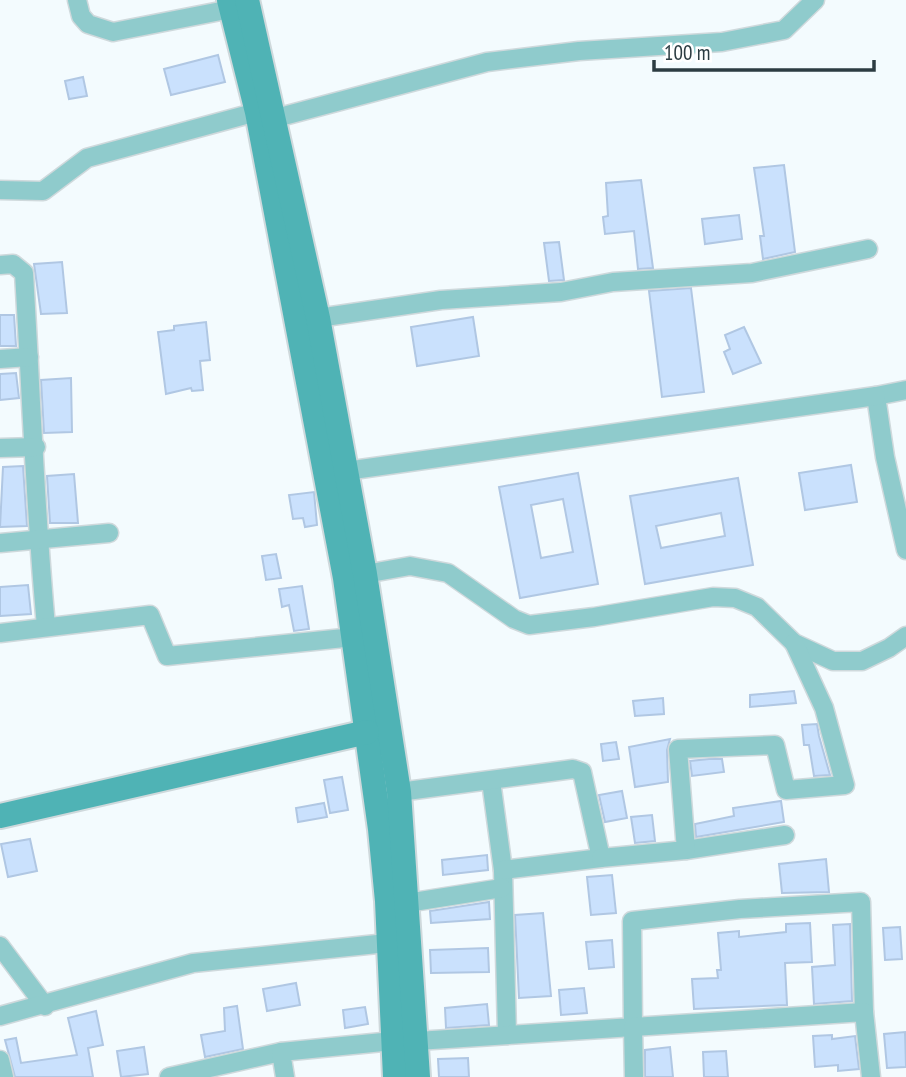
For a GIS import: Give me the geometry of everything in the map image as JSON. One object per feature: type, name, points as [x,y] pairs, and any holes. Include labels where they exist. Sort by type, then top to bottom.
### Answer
[{"type":"main road","points":[[236,3],[318,318],[365,574],[399,792],[407,903],[405,1041],[395,1077]]},
{"type":"main road","points":[[266,115],[354,637],[386,889],[387,943],[405,1041],[418,1077]]},
{"type":"main road","points":[[0,816],[367,732]]},
{"type":"street","points":[[76,0],[80,16],[89,24],[113,32],[236,3]]},
{"type":"street","points":[[0,190],[43,191],[87,158],[486,62],[579,51],[722,42],[783,30],[815,0]]},
{"type":"street","points":[[318,318],[441,300],[561,292],[613,282],[752,273],[869,249]]},
{"type":"street","points":[[0,265],[13,264],[24,273],[36,447],[38,540],[46,626]]},
{"type":"street","points":[[0,359],[29,357]]},
{"type":"street","points":[[346,471],[906,390]]},
{"type":"street","points":[[876,396],[885,457],[906,550]]},
{"type":"street","points":[[0,448],[36,447]]},
{"type":"street","points":[[0,543],[109,533]]},
{"type":"street","points":[[365,574],[410,566],[440,570],[514,620],[529,625],[713,597],[735,598],[757,607],[794,643],[833,661],[862,661],[906,636]]},
{"type":"street","points":[[0,633],[150,615],[167,656],[354,637]]},
{"type":"street","points":[[686,849],[678,749],[775,746],[786,790],[845,785],[824,708],[794,643]]},
{"type":"street","points":[[399,792],[573,769],[582,772],[601,858]]},
{"type":"street","points":[[491,781],[503,870],[507,1035]]},
{"type":"street","points":[[503,870],[785,835]]},
{"type":"street","points":[[407,903],[502,888]]},
{"type":"street","points":[[634,1077],[632,921],[740,909],[861,902],[864,1012],[871,1077]]},
{"type":"street","points":[[0,1016],[45,1006],[193,963],[387,943]]},
{"type":"street","points":[[0,946],[45,1006]]},
{"type":"street","points":[[169,1077],[281,1052],[405,1041],[864,1012]]},
{"type":"street","points":[[281,1052],[285,1077]]},
{"type":"street","points":[[0,1060],[4,1077]]},
{"type":"building","points":[[218,55],[225,82],[171,95],[164,69]]},
{"type":"building","points":[[83,77],[87,96],[69,99],[65,81]]},
{"type":"building","points":[[784,165],[795,252],[763,259],[760,236],[764,236],[754,168]]},
{"type":"building","points":[[641,180],[653,268],[638,269],[634,231],[605,234],[603,217],[608,216],[606,183]]},
{"type":"building","points":[[739,215],[742,239],[705,244],[702,219]]},
{"type":"building","points":[[559,242],[564,280],[549,281],[544,243]]},
{"type":"building","points":[[62,262],[67,313],[41,314],[34,264]]},
{"type":"building","points":[[691,288],[704,392],[662,397],[649,291]]},
{"type":"building","points":[[0,315],[14,315],[16,346],[0,346]]},
{"type":"building","points":[[473,317],[479,356],[417,366],[411,327]]},
{"type":"building","points":[[206,322],[210,360],[200,361],[203,390],[192,391],[191,388],[166,394],[158,332],[174,330],[174,326]]},
{"type":"building","points":[[744,327],[761,363],[733,374],[724,352],[730,349],[725,335]]},
{"type":"building","points":[[16,373],[19,398],[0,400],[0,374]]},
{"type":"building","points":[[71,378],[72,432],[44,433],[41,380]]},
{"type":"building","points":[[851,465],[857,502],[805,510],[799,473]]},
{"type":"building","points":[[23,466],[27,526],[0,527],[3,467]]},
{"type":"building","points":[[578,473],[598,584],[520,598],[499,487]],"holes":[[[563,499],[573,552],[541,558],[531,505]]]},
{"type":"building","points":[[74,474],[78,523],[50,523],[47,476]]},
{"type":"building","points":[[738,478],[753,565],[645,584],[630,496]],"holes":[[[721,513],[725,536],[661,548],[656,526]]]},
{"type":"building","points":[[314,492],[317,525],[305,527],[303,518],[293,519],[289,495]]},
{"type":"building","points":[[276,554],[281,578],[266,580],[262,556]]},
{"type":"building","points":[[28,585],[31,614],[0,616],[0,587]]},
{"type":"building","points":[[302,586],[309,629],[294,631],[289,605],[282,607],[279,589]]},
{"type":"building","points":[[794,691],[796,703],[750,707],[750,695]]},
{"type":"building","points":[[663,698],[664,714],[635,716],[633,701]]},
{"type":"building","points":[[817,724],[830,775],[814,776],[809,745],[804,745],[802,725]]},
{"type":"building","points":[[670,739],[667,750],[668,782],[635,787],[629,747]]},
{"type":"building","points":[[616,742],[619,759],[603,761],[601,744]]},
{"type":"building","points":[[722,759],[724,772],[692,776],[690,761]]},
{"type":"building","points":[[342,777],[348,810],[330,813],[324,780]]},
{"type":"building","points":[[622,791],[627,818],[605,822],[599,795]]},
{"type":"building","points":[[781,801],[784,822],[696,837],[695,824],[734,816],[733,808]]},
{"type":"building","points":[[324,803],[327,817],[298,822],[296,808]]},
{"type":"building","points":[[652,815],[655,841],[635,843],[631,817]]},
{"type":"building","points":[[30,839],[37,871],[8,877],[1,844]]},
{"type":"building","points":[[487,855],[488,870],[443,875],[442,860]]},
{"type":"building","points":[[826,859],[829,892],[782,893],[779,864]]},
{"type":"building","points":[[612,875],[616,913],[591,915],[587,877]]},
{"type":"building","points":[[489,902],[490,919],[431,923],[430,911]]},
{"type":"building","points":[[543,913],[551,996],[519,998],[515,915]]},
{"type":"building","points":[[810,923],[812,962],[785,963],[787,1005],[694,1009],[692,979],[718,978],[717,970],[721,970],[718,933],[739,931],[739,937],[786,932],[786,924]]},
{"type":"building","points":[[850,924],[852,1001],[814,1004],[812,967],[835,965],[833,925]]},
{"type":"building","points":[[900,927],[902,959],[885,960],[883,928]]},
{"type":"building","points":[[612,940],[614,967],[589,969],[586,942]]},
{"type":"building","points":[[488,948],[489,972],[431,973],[430,950]]},
{"type":"building","points":[[296,983],[300,1005],[267,1011],[263,989]]},
{"type":"building","points":[[584,988],[587,1013],[561,1015],[559,990]]},
{"type":"building","points":[[487,1004],[489,1025],[446,1028],[445,1008]]},
{"type":"building","points":[[237,1006],[243,1049],[205,1057],[201,1035],[225,1031],[224,1008]]},
{"type":"building","points":[[365,1007],[368,1024],[345,1028],[343,1010]]},
{"type":"building","points":[[96,1011],[103,1045],[88,1048],[93,1077],[15,1077],[5,1040],[16,1038],[21,1063],[77,1055],[68,1018]]},
{"type":"building","points":[[905,1032],[906,1067],[887,1068],[884,1034]]},
{"type":"building","points":[[832,1035],[832,1039],[855,1036],[859,1069],[838,1071],[838,1065],[815,1067],[813,1036]]},
{"type":"building","points":[[144,1047],[148,1074],[121,1077],[117,1051]]},
{"type":"building","points":[[670,1047],[673,1077],[645,1077],[645,1050]]},
{"type":"building","points":[[726,1051],[728,1077],[704,1077],[703,1052]]},
{"type":"building","points":[[468,1058],[469,1077],[439,1077],[438,1059]]}]
